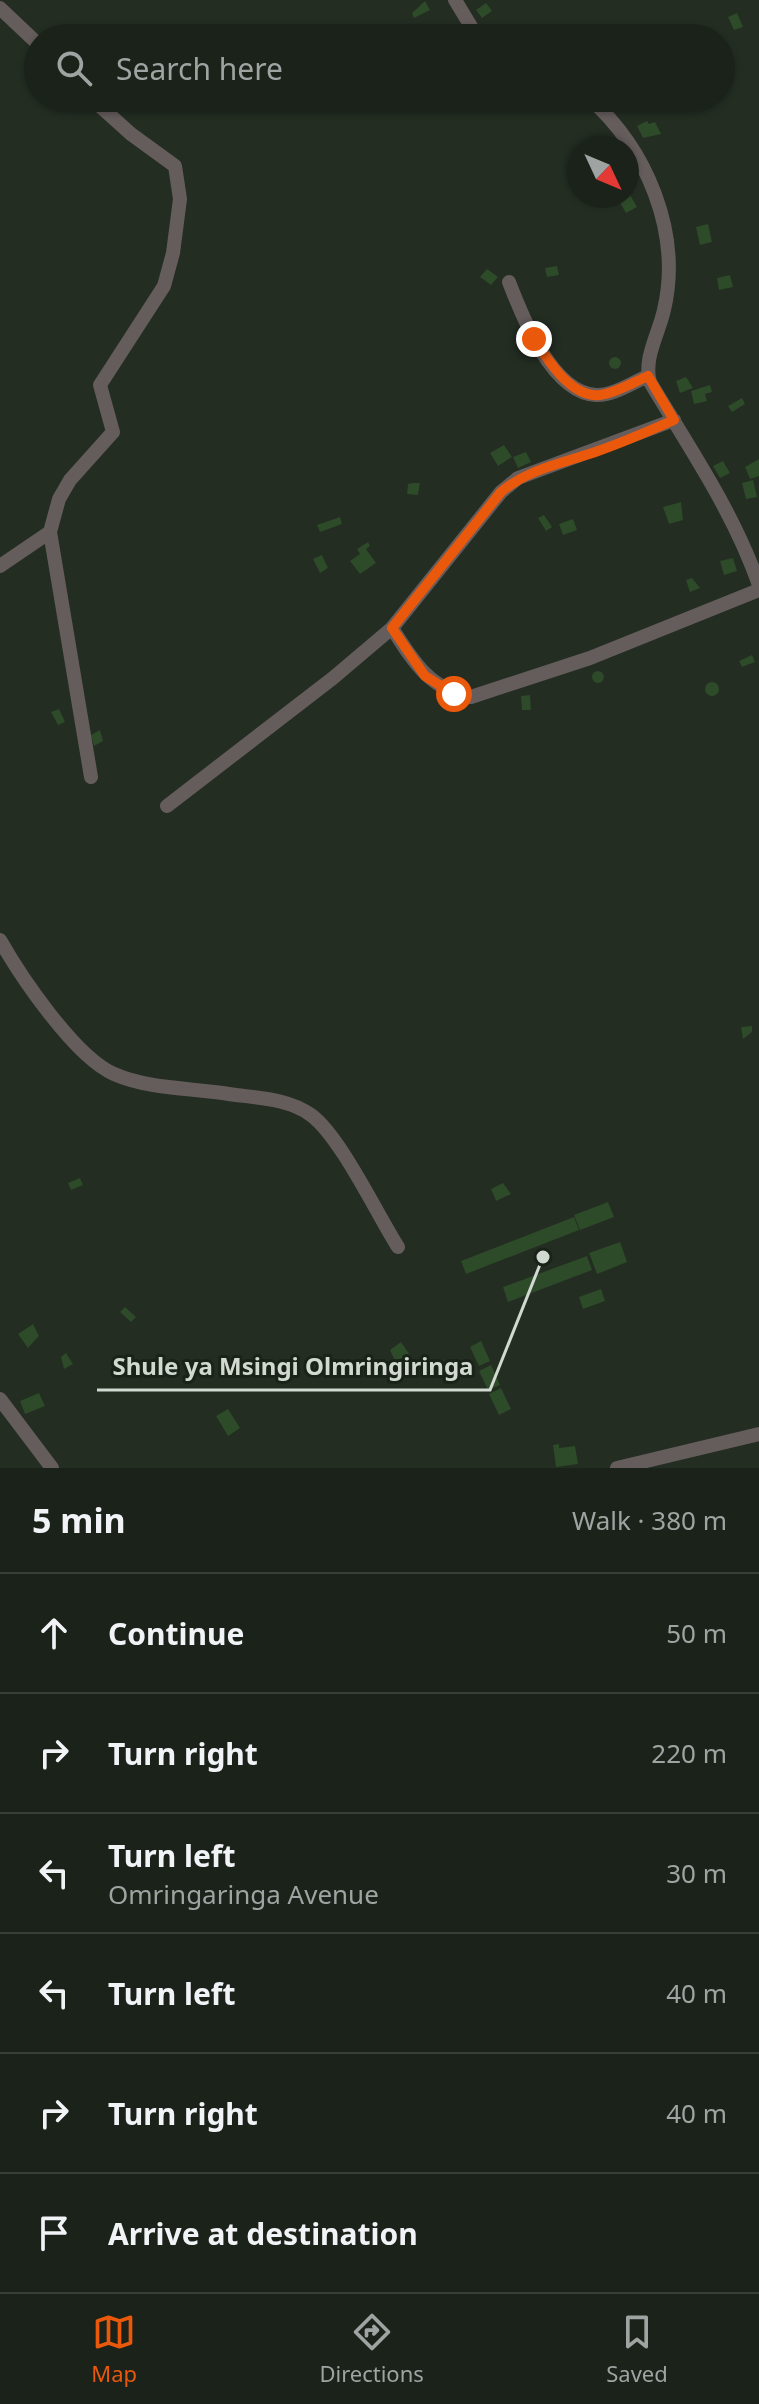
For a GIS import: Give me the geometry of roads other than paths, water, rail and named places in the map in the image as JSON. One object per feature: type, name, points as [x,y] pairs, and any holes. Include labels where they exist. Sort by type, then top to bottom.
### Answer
[{"type":"street","points":[[455,0],[470,24]]},
{"type":"street","points":[[0,8],[24,31]]},
{"type":"street","points":[[91,777],[50,532],[59,499],[70,480],[113,432],[100,385],[164,286],[173,253],[180,199],[175,166],[107,112]]},
{"type":"street","points":[[392,628],[425,676],[454,694],[471,697],[590,658],[759,587],[744,544],[648,376],[648,363],[658,334],[669,277],[664,227],[653,192],[632,145],[602,112]]},
{"type":"street","points":[[509,282],[534,339],[568,381],[585,393],[599,395],[648,376]]},
{"type":"street","points":[[167,806],[333,678],[392,628],[501,492],[518,478],[674,420]]},
{"type":"street","points":[[0,566],[50,532]]},
{"type":"street","points":[[0,940],[32,991],[90,1057],[107,1071],[131,1079],[282,1101],[312,1115],[330,1135],[398,1247]]},
{"type":"street","points":[[0,1399],[52,1468]]},
{"type":"street","points":[[617,1468],[759,1434]]},
{"type":"place","name":"Shule ya Msingi Olmringiringa","points":[[543,1257]]}]
